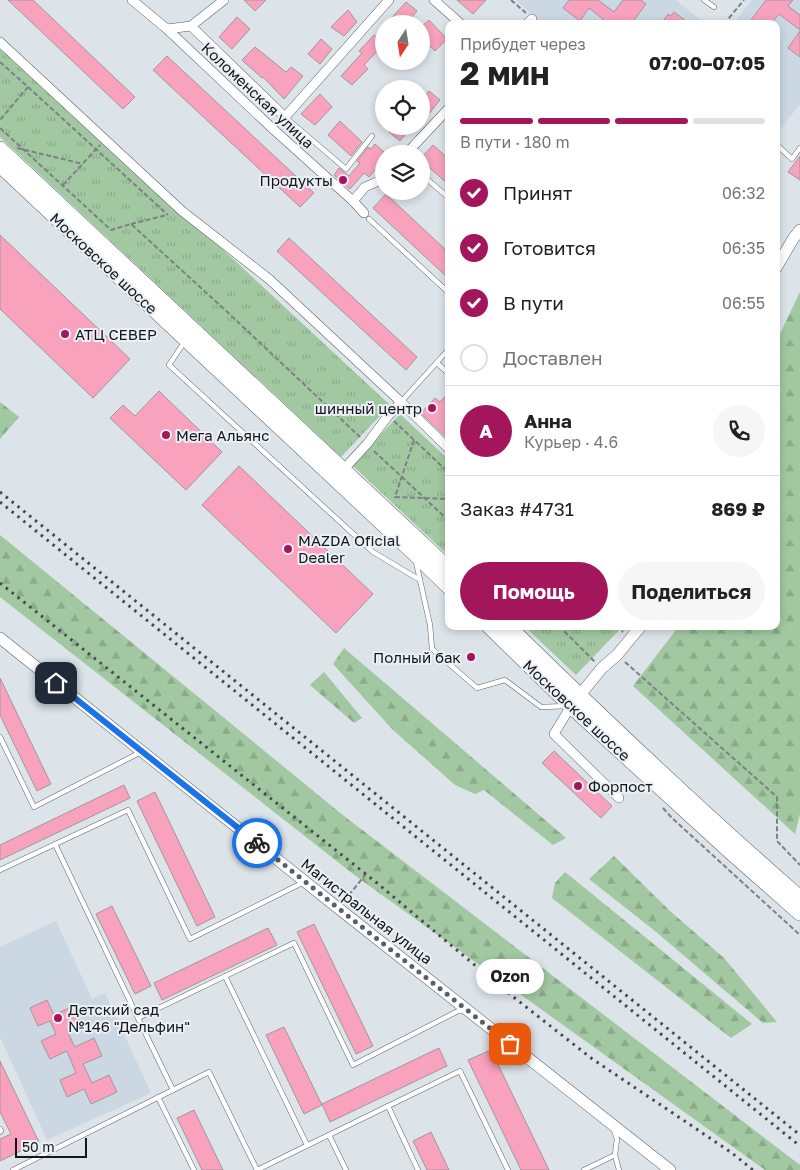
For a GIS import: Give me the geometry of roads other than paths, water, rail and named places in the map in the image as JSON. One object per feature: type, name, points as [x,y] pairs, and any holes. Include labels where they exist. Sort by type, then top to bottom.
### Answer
[{"type":"main road","name":"Московское шоссе","points":[[8,148],[343,470],[445,565]]},
{"type":"main road","name":"Московское шоссе","points":[[0,165],[445,583]]},
{"type":"main road","name":"Московское шоссе","points":[[494,630],[800,898]]},
{"type":"main road","name":"Московское шоссе","points":[[512,630],[575,701],[719,841],[800,913]]},
{"type":"street","name":"Коломенская улица","points":[[132,0],[167,29],[367,216]]},
{"type":"street","points":[[167,29],[190,26],[224,0]]},
{"type":"street","points":[[190,26],[285,117],[389,0]]},
{"type":"street","points":[[434,0],[456,20]]},
{"type":"street","points":[[0,42],[182,211],[269,279],[445,445]]},
{"type":"street","points":[[414,145],[445,112]]},
{"type":"street","points":[[353,201],[365,187],[375,183]]},
{"type":"street","points":[[780,261],[800,230]]},
{"type":"street","points":[[343,470],[401,402]]},
{"type":"street","points":[[619,798],[554,734],[575,701],[602,668],[617,655],[638,630]]},
{"type":"street","name":"Магистральная улица","points":[[0,638],[141,752],[670,1170]]},
{"type":"lane","points":[[704,0],[714,7]]},
{"type":"lane","points":[[285,117],[346,169],[372,136]]},
{"type":"lane","points":[[780,148],[792,159],[800,148]]},
{"type":"lane","points":[[430,182],[445,195]]},
{"type":"lane","points":[[367,216],[445,289]]},
{"type":"lane","points":[[186,340],[170,365],[373,552],[420,580]]},
{"type":"lane","points":[[401,402],[445,354]]},
{"type":"lane","points":[[437,363],[445,370]]},
{"type":"lane","points":[[414,553],[430,625],[432,648],[477,688],[504,680],[541,706],[575,701]]},
{"type":"lane","points":[[0,737],[34,807],[141,752]]},
{"type":"lane","points":[[0,870],[128,810],[190,939],[305,881]]},
{"type":"lane","points":[[55,844],[173,1090]]},
{"type":"lane","points":[[138,1018],[294,943],[353,1065],[458,1011],[467,1009]]},
{"type":"lane","points":[[225,976],[307,1145]]},
{"type":"lane","points":[[13,1170],[208,1072],[257,1170],[460,1072],[508,1170]]},
{"type":"lane","points":[[158,1097],[194,1170]]},
{"type":"lane","points":[[388,1106],[418,1170]]},
{"type":"lane","points":[[612,1124],[617,1139],[615,1155],[619,1170]]},
{"type":"lane","points":[[329,1135],[346,1170]]},
{"type":"lane","points":[[584,1170],[615,1155]]},
{"type":"railway","points":[[0,492],[800,1135]]},
{"type":"railway","points":[[0,502],[800,1146]]},
{"type":"railway","points":[[0,583],[377,883],[502,988],[591,1058],[732,1153],[753,1170]]},
{"type":"place","name":"Продукты","points":[[343,180]]},
{"type":"place","name":"АТЦ СЕВЕР","points":[[65,334]]},
{"type":"place","name":"шинный центр","points":[[432,408]]},
{"type":"place","name":"Мега Альянс","points":[[166,435]]},
{"type":"place","name":"MAZDA Oficial Dealer","points":[[288,549]]},
{"type":"place","name":"Полный бак","points":[[471,657]]},
{"type":"place","name":"Форпост","points":[[578,786]]},
{"type":"place","name":"Детский сад №146 \"Дельфин\"","points":[[58,1018]]},
{"type":"place","name":"Ozon","points":[[510,1044]]}]
